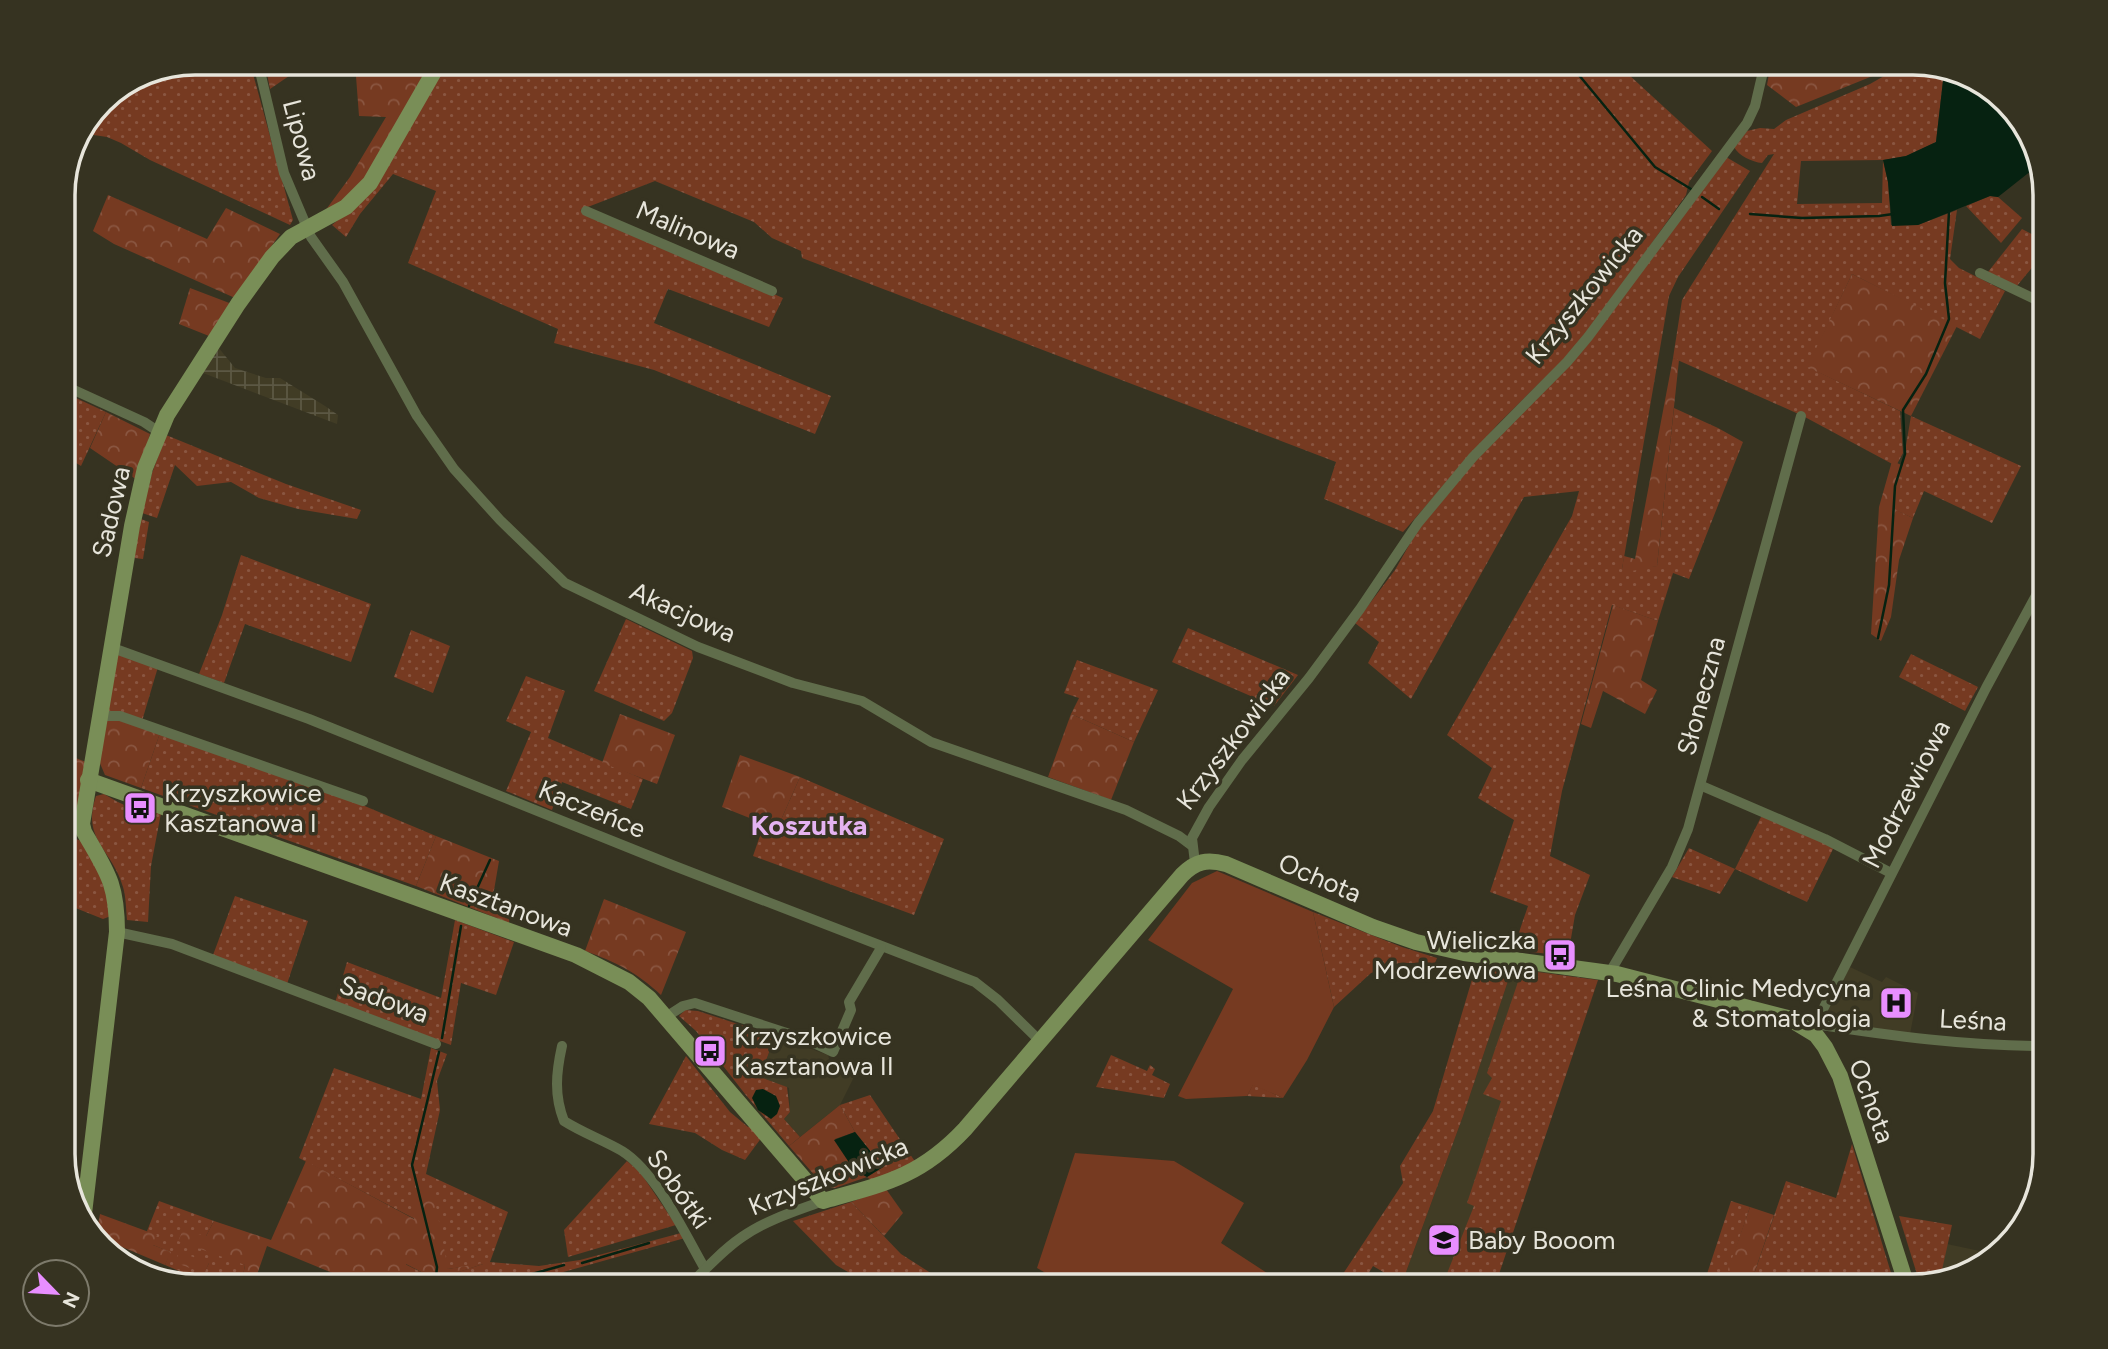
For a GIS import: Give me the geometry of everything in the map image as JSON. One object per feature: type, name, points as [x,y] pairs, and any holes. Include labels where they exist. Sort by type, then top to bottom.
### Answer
[{"type":"street","name":"Lipowa","points":[[261,75],[284,173],[307,228]]},
{"type":"street","name":"Sadowa","points":[[85,1203],[117,932],[116,898],[111,878],[82,824],[110,647],[145,468],[171,409],[259,273],[281,246],[307,228],[342,210],[365,189],[383,164],[432,75]]},
{"type":"street","name":"Krzyszkowicka","points":[[700,1274],[742,1237],[793,1212],[894,1180],[931,1161],[965,1129],[1195,863],[1191,845],[1196,828],[1228,779],[1322,660],[1385,575],[1418,523],[1473,457],[1567,362],[1588,337],[1752,115],[1762,75]]},
{"type":"street","name":"Malinowa","points":[[586,211],[772,290]]},
{"type":"street","name":"Akacjowa","points":[[307,228],[343,282],[417,416],[454,469],[500,520],[565,583],[700,648],[793,683],[862,701],[931,742],[1126,810],[1179,836],[1191,845]]},
{"type":"street","points":[[1980,273],[2033,298]]},
{"type":"street","points":[[76,391],[144,422],[159,432]]},
{"type":"street","name":"Słoneczna","points":[[1610,972],[1681,848],[1702,786],[1801,416]]},
{"type":"street","name":"Modrzewiowa","points":[[1813,1027],[2033,601]]},
{"type":"street","name":"Kaczeńce","points":[[110,647],[309,719],[881,948],[975,982],[998,1000],[1040,1041]]},
{"type":"street","points":[[99,716],[120,716],[363,801]]},
{"type":"street","name":"Kasztanowa","points":[[89,780],[576,955],[629,982],[666,1017],[823,1201]]},
{"type":"street","points":[[1702,786],[1825,839],[1891,873]]},
{"type":"street","name":"Ochota","points":[[1195,863],[1208,861],[1226,864],[1373,927],[1444,950],[1610,972],[1775,1014],[1813,1027],[1840,1076],[1904,1274]]},
{"type":"street","name":"Sadowa","points":[[117,932],[172,944],[436,1044]]},
{"type":"street","points":[[666,1017],[688,1003],[695,1003],[798,1037],[833,1052],[851,1010],[849,1002],[881,948]]},
{"type":"street","name":"Leśna","points":[[1813,1027],[1967,1044],[2033,1046]]},
{"type":"street","name":"Sobótki","points":[[562,1046],[556,1080],[557,1099],[564,1121],[623,1151],[643,1168],[681,1225],[705,1269]]},
{"type":"shaded area","points":[[1943,79],[1979,95],[2003,116],[2020,142],[2030,172],[1998,197],[1990,196],[1918,225],[1892,226],[1883,160],[1906,156],[1936,142]]},
{"type":"shaded area","points":[[218,347],[235,368],[266,378],[280,378],[325,406],[338,415],[337,424],[203,373]]},
{"type":"shaded area","points":[[1850,967],[1882,982],[1886,977],[1918,993],[1910,1034],[1838,1022],[1825,1016]]},
{"type":"shaded area","points":[[1512,969],[1557,973],[1456,1274],[1405,1274],[1463,1116]]},
{"type":"shaded area","points":[[775,1036],[828,1055],[832,1069],[854,1077],[840,1105],[800,1137],[784,1119],[790,1112],[789,1088],[760,1077]]},
{"type":"shaded area","points":[[763,1089],[776,1096],[780,1106],[771,1119],[758,1110],[752,1098],[756,1090]]},
{"type":"shaded area","points":[[855,1132],[883,1167],[867,1177],[854,1170],[834,1140]]},
{"type":"shaded area","points":[[1947,1244],[1982,1252],[1959,1265],[1942,1270]]},
{"type":"green space","points":[[195,75],[253,75],[293,220],[290,225],[107,137],[92,135],[110,110],[149,84]]},
{"type":"green space","points":[[267,75],[290,75],[270,89]]},
{"type":"green space","points":[[356,75],[425,75],[368,175],[347,198],[322,215],[350,177],[386,117],[359,116]]},
{"type":"green space","points":[[440,75],[1629,75],[1712,151],[1689,182],[1686,195],[1595,323],[1571,352],[1498,424],[1403,532],[1324,499],[1336,462],[802,258],[801,251],[772,238],[754,222],[655,181],[580,210],[783,298],[769,327],[668,289],[654,323],[831,396],[815,434],[654,370],[554,343],[558,329],[408,263],[436,191],[393,174],[360,214],[346,237],[332,225],[375,188]]},
{"type":"green space","points":[[1769,75],[1875,75],[1796,107],[1767,85]]},
{"type":"green space","points":[[1886,75],[1943,79],[1936,142],[1906,156],[1883,160],[1888,182],[1891,225],[1918,225],[1957,210],[1950,259],[1959,268],[2005,291],[1980,339],[1852,274],[1808,367],[1900,411],[1903,453],[1896,466],[1803,416],[1673,358],[1682,300],[1774,154],[1768,155],[1762,163],[1742,156],[1734,147],[1747,131],[1774,129],[1786,120]],"holes":[[[1883,160],[1882,203],[1797,204],[1801,161]]]},
{"type":"green space","points":[[1726,157],[1750,171],[1678,277],[1669,296],[1622,569],[1657,566],[1674,408],[1743,442],[1689,579],[1673,573],[1658,621],[1612,605],[1562,791],[1550,856],[1590,875],[1575,915],[1568,956],[1513,950],[1528,906],[1490,892],[1514,820],[1478,798],[1492,768],[1447,735],[1572,516],[1579,491],[1524,497],[1411,699],[1368,663],[1379,642],[1355,623],[1395,570],[1421,524],[1476,459],[1541,391]]},
{"type":"green space","points":[[108,195],[207,239],[226,208],[280,234],[235,298],[114,244],[93,231]]},
{"type":"green space","points":[[1990,196],[1998,197],[2022,218],[2001,243],[1966,206]]},
{"type":"green space","points":[[2022,229],[2033,235],[2033,266],[2016,287],[1988,272]]},
{"type":"green space","points":[[1852,274],[1957,326],[1911,416],[1807,367]]},
{"type":"green space","points":[[190,288],[232,304],[209,336],[179,324]]},
{"type":"green space","points":[[1673,358],[1679,360],[1657,566],[1632,571],[1622,569],[1624,556],[1635,559]]},
{"type":"green space","points":[[76,398],[106,412],[81,466],[76,463]]},
{"type":"green space","points":[[106,412],[150,434],[137,480],[90,448]]},
{"type":"green space","points":[[1911,416],[2021,466],[1992,523],[1924,491],[1913,518],[1895,510]]},
{"type":"green space","points":[[166,435],[286,484],[361,510],[357,519],[298,509],[259,498],[231,482],[197,486],[175,465],[157,518],[142,513],[152,473]]},
{"type":"green space","points":[[1892,461],[1904,466],[1896,510],[1913,518],[1899,560],[1891,617],[1881,641],[1871,634],[1879,507]]},
{"type":"green space","points":[[141,519],[149,522],[143,559],[134,558]]},
{"type":"green space","points":[[241,555],[371,604],[351,662],[245,624],[224,683],[199,674]]},
{"type":"green space","points":[[1613,605],[1658,621],[1641,680],[1657,690],[1645,714],[1603,691],[1591,728],[1581,724]]},
{"type":"green space","points":[[626,619],[692,651],[693,658],[672,713],[664,721],[594,691]]},
{"type":"green space","points":[[1188,628],[1298,675],[1274,706],[1172,662]]},
{"type":"green space","points":[[411,630],[450,646],[433,693],[394,677]]},
{"type":"green space","points":[[118,653],[158,667],[142,721],[108,711]]},
{"type":"green space","points":[[1911,654],[1978,687],[1965,711],[1899,677]]},
{"type":"green space","points":[[1077,660],[1158,690],[1134,742],[1071,714],[1079,698],[1064,693]]},
{"type":"green space","points":[[526,676],[565,691],[548,738],[643,779],[631,809],[562,782],[552,810],[506,791],[531,732],[506,721]]},
{"type":"green space","points":[[620,714],[675,735],[657,784],[602,763]]},
{"type":"green space","points":[[1071,714],[1134,742],[1111,800],[1048,777]]},
{"type":"green space","points":[[120,719],[160,733],[141,788],[105,775],[99,761],[107,720]]},
{"type":"green space","points":[[160,733],[348,799],[436,836],[416,886],[141,788]]},
{"type":"green space","points":[[740,755],[800,777],[777,829],[722,807]]},
{"type":"green space","points":[[76,758],[86,762],[78,831],[76,830]]},
{"type":"green space","points":[[800,777],[944,839],[914,915],[753,856],[764,824],[777,829]]},
{"type":"green space","points":[[104,794],[131,808],[161,813],[151,866],[148,922],[127,920],[123,887],[95,834],[92,811],[96,796]]},
{"type":"green space","points":[[1765,809],[1834,847],[1807,902],[1735,869]]},
{"type":"green space","points":[[436,836],[499,861],[492,902],[510,911],[509,923],[416,886]]},
{"type":"green space","points":[[76,839],[83,842],[104,876],[111,916],[103,919],[76,908]]},
{"type":"green space","points":[[1689,848],[1735,869],[1720,894],[1672,877]]},
{"type":"green space","points":[[1217,871],[1313,912],[1334,1007],[1307,1060],[1283,1098],[1253,1085],[1247,1096],[1186,1099],[1178,1096],[1233,989],[1148,940],[1192,883]]},
{"type":"green space","points":[[235,896],[308,921],[287,984],[213,955]]},
{"type":"green space","points":[[604,899],[686,932],[661,995],[625,968],[585,951]]},
{"type":"green space","points":[[1313,912],[1437,958],[1435,963],[1399,963],[1371,973],[1334,1007]]},
{"type":"green space","points":[[455,920],[514,942],[496,995],[461,983],[451,1045],[335,1003],[347,962],[441,998]]},
{"type":"green space","points":[[1476,966],[1512,969],[1463,1116],[1405,1274],[1387,1274],[1373,1266],[1368,1274],[1343,1274],[1403,1183],[1400,1166],[1433,1111]]},
{"type":"green space","points":[[1522,970],[1598,980],[1499,1274],[1447,1274],[1474,1206],[1467,1203],[1501,1101],[1483,1094],[1492,1078],[1487,1073]]},
{"type":"green space","points":[[685,1010],[698,1011],[775,1036],[760,1077],[787,1087],[790,1112],[784,1119],[800,1137],[789,1146],[696,1031],[679,1016]]},
{"type":"green space","points":[[431,1048],[447,1054],[437,1081],[440,1110],[426,1174],[508,1212],[490,1262],[539,1266],[580,1260],[681,1233],[685,1238],[556,1274],[452,1274],[483,1264],[448,1269],[415,1219],[299,1158],[334,1068],[421,1099]]},
{"type":"green space","points":[[1111,1055],[1147,1071],[1150,1065],[1155,1069],[1152,1075],[1170,1084],[1164,1098],[1096,1087]]},
{"type":"green space","points":[[686,1056],[730,1112],[748,1127],[752,1125],[762,1137],[745,1160],[722,1150],[695,1133],[649,1124]]},
{"type":"green space","points":[[1253,1084],[1283,1098],[1247,1096]]},
{"type":"green space","points":[[870,1095],[916,1163],[872,1181],[867,1177],[883,1167],[855,1132],[840,1105]]},
{"type":"green space","points":[[840,1105],[855,1132],[835,1139],[854,1170],[867,1177],[835,1188],[824,1186],[789,1146]]},
{"type":"green space","points":[[1852,1144],[1891,1274],[1754,1274],[1786,1181],[1836,1198]]},
{"type":"green space","points":[[1075,1153],[1174,1161],[1244,1203],[1221,1243],[1269,1274],[1047,1274],[1037,1268]]},
{"type":"green space","points":[[306,1161],[414,1219],[411,1194],[433,1190],[448,1269],[489,1262],[453,1274],[425,1274],[406,1264],[409,1274],[335,1274],[267,1246],[257,1274],[243,1274],[245,1265],[178,1241],[183,1230],[206,1236],[214,1221],[271,1240]]},
{"type":"green space","points":[[627,1161],[640,1172],[676,1225],[568,1257],[564,1230]]},
{"type":"green space","points":[[886,1189],[903,1213],[884,1236],[851,1202]]},
{"type":"green space","points":[[159,1201],[214,1221],[206,1236],[245,1265],[243,1274],[204,1273],[209,1263],[196,1270],[194,1274],[184,1273],[165,1265],[170,1252],[153,1245],[147,1231]]},
{"type":"green space","points":[[1731,1201],[1750,1207],[1727,1274],[1707,1274]]},
{"type":"green space","points":[[851,1202],[901,1254],[932,1274],[851,1274],[836,1265],[793,1221]]},
{"type":"green space","points":[[1750,1207],[1774,1215],[1754,1274],[1726,1274]]},
{"type":"green space","points":[[100,1214],[157,1235],[153,1245],[171,1252],[165,1265],[118,1245],[98,1224]]},
{"type":"green space","points":[[1899,1216],[1952,1225],[1942,1270],[1917,1274]]},
{"type":"green space","points":[[180,1252],[209,1263],[204,1274],[195,1274],[195,1270],[174,1262]]},
{"type":"green space","points":[[405,1264],[425,1274],[408,1274]]},
{"type":"waterway","points":[[1579,75],[1655,167],[1691,189]]},
{"type":"waterway","points":[[1702,197],[1719,209]]},
{"type":"waterway","points":[[1878,638],[1889,585],[1895,486],[1905,454],[1903,410],[1926,374],[1949,319],[1945,283],[1949,212]]},
{"type":"waterway","points":[[1750,214],[1802,218],[1893,214]]},
{"type":"waterway","points":[[469,906],[490,860]]},
{"type":"waterway","points":[[442,1038],[461,926]]},
{"type":"waterway","points":[[436,1274],[437,1267],[412,1165],[439,1052]]},
{"type":"waterway","points":[[582,1263],[649,1243]]},
{"type":"waterway","points":[[532,1274],[564,1265]]},
{"type":"place","name":"Krzyszkowice Kasztanowa I","points":[[140,808]]},
{"type":"place","name":"Wieliczka Modrzewiowa","points":[[1560,955]]},
{"type":"place","name":"Leśna Clinic Medycyna & Stomatologia","points":[[1896,1003]]},
{"type":"place","name":"Krzyszkowice Kasztanowa II","points":[[710,1051]]},
{"type":"place","name":"Baby Booom","points":[[1444,1240]]},
{"type":"district","name":"Koszutka","points":[[809,825]]}]
